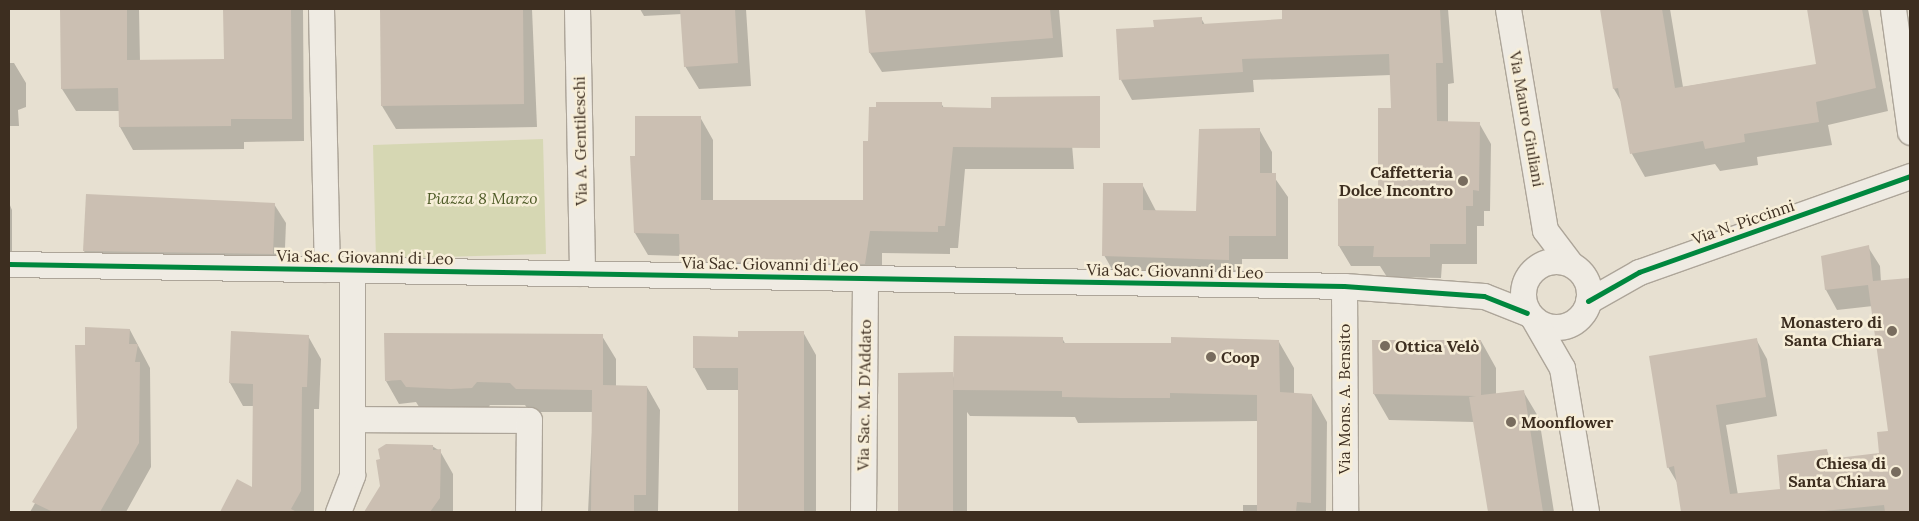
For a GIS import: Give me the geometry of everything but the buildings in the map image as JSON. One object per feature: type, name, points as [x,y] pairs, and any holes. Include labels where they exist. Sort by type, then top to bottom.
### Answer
[{"type":"street","points":[[321,9],[327,269]]},
{"type":"street","name":"Via A. Gentileschi","points":[[577,9],[582,273]]},
{"type":"street","name":"Via Mauro Giuliani","points":[[1508,9],[1545,230],[1575,268]]},
{"type":"street","points":[[1893,9],[1910,132]]},
{"type":"street","name":"Via N. Piccinni","points":[[1586,307],[1638,272],[1910,176]]},
{"type":"street","name":"Via Mauro Giuliani","points":[[1527,277],[1545,230]]},
{"type":"street","points":[[1562,368],[1586,307],[1575,268],[1548,262],[1527,277],[1531,317],[1562,368],[1586,512]]},
{"type":"street","name":"Via Sac. Giovanni di Leo","points":[[9,264],[1344,286],[1484,296],[1531,317]]},
{"type":"street","name":"Via N. Piccinni","points":[[1575,268],[1638,272]]},
{"type":"street","points":[[338,512],[352,475],[352,269]]},
{"type":"street","name":"Via Sac. Giovanni di Leo","points":[[1484,296],[1527,277]]},
{"type":"street","name":"Via Sac. M. D'Addato","points":[[863,512],[865,278]]},
{"type":"street","name":"Via Mons. A. Bensito","points":[[1344,286],[1345,512]]},
{"type":"street","points":[[1531,317],[1555,328],[1586,307]]},
{"type":"street","points":[[352,419],[530,420],[528,512]]},
{"type":"green space","name":"Piazza 8 Marzo","points":[[543,139],[546,254],[376,259],[373,145]]},
{"type":"cycle path","points":[[1588,301],[1639,272],[1910,176]]},
{"type":"cycle path","points":[[9,264],[1344,286],[1484,296],[1527,313]]},
{"type":"place","name":"Caffetteria Dolce Incontro","points":[[1463,181]]},
{"type":"place","name":"Monastero di Santa Chiara","points":[[1892,331]]},
{"type":"place","name":"Ottica Velò","points":[[1385,346]]},
{"type":"place","name":"Coop","points":[[1211,357]]},
{"type":"place","name":"Moonflower","points":[[1511,422]]},
{"type":"place","name":"Chiesa di Santa Chiara","points":[[1896,472]]}]
